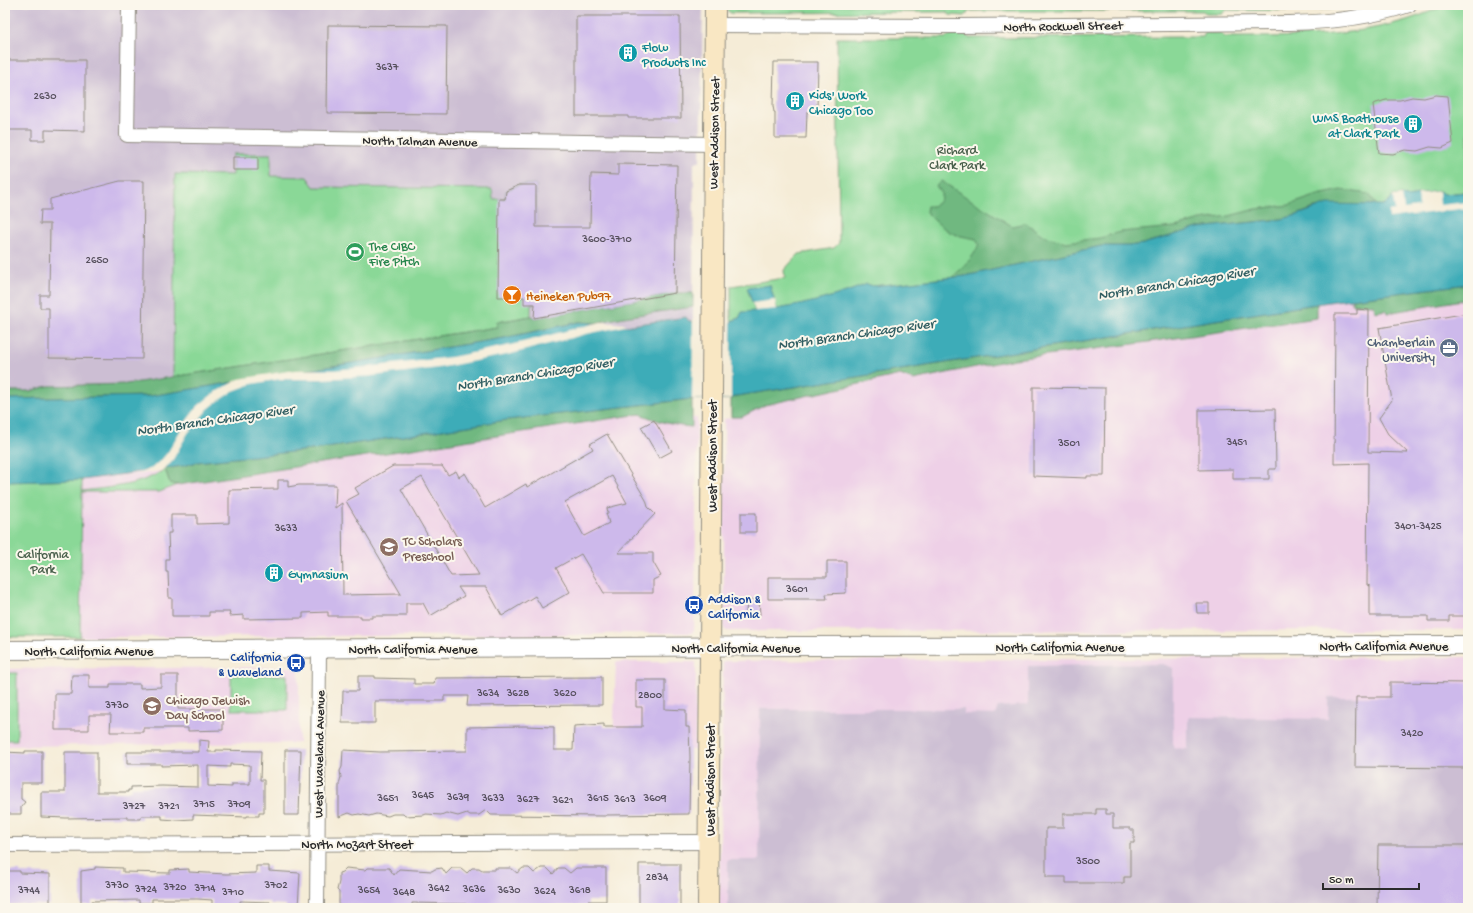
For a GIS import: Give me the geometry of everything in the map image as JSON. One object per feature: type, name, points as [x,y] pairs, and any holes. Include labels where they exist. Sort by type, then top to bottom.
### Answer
[{"type":"main road","name":"West Addison Street","points":[[708,908],[715,5]]},
{"type":"street","name":"North Talman Avenue","points":[[129,5],[127,135],[713,144]]},
{"type":"street","name":"North Rockwell Street","points":[[714,25],[957,26],[1290,24],[1332,22],[1410,5]]},
{"type":"street","name":"North California Avenue","points":[[5,650],[1468,645]]},
{"type":"street","name":"West Waveland Avenue","points":[[317,908],[319,649]]},
{"type":"street","name":"North Mozart Street","points":[[5,845],[708,842]]},
{"type":"shaded area","points":[[5,5],[703,5],[700,162],[694,162],[693,321],[689,321],[686,317],[625,326],[579,322],[504,338],[150,396],[5,399]]},
{"type":"shaded area","points":[[1468,284],[1468,630],[727,631],[724,629],[724,419],[731,418],[731,399],[737,396],[1335,301]]},
{"type":"shaded area","name":"TC Scholars Preschool","points":[[692,399],[692,418],[697,418],[695,601],[694,629],[692,633],[577,635],[80,637],[82,480],[507,420]]},
{"type":"shaded area","points":[[1468,657],[1468,908],[719,908],[723,661]]},
{"type":"shaded area","points":[[616,662],[696,662],[695,750],[613,747]]},
{"type":"shaded area","points":[[1163,664],[1173,668],[1173,748],[1188,749],[1188,717],[1328,719],[1328,697],[1389,697],[1390,682],[1468,683],[1468,908],[728,908],[728,860],[759,860],[760,709],[964,709],[964,714],[995,715],[998,707],[1028,705],[1028,666]]},
{"type":"shaded area","name":"Chicago Jewish Day School","points":[[299,667],[299,743],[5,746],[5,669]]},
{"type":"green space","points":[[725,5],[1356,5],[1340,8],[1307,10],[1226,10],[1222,14],[1206,14],[1203,11],[970,11],[965,16],[950,15],[946,12],[731,13],[726,10]]},
{"type":"green space","name":"Richard Clark Park","points":[[1445,5],[1468,5],[1468,188],[1465,192],[1444,194],[1439,191],[1405,197],[1402,195],[1383,205],[965,276],[873,286],[867,284],[817,301],[756,313],[731,321],[731,286],[785,278],[784,270],[799,254],[834,248],[839,243],[837,38],[945,38],[947,36],[959,34],[965,34],[969,38],[1203,37],[1205,33],[1221,33],[1225,37],[1310,36],[1365,30],[1392,24],[1419,16]]},
{"type":"green space","name":"The CIBC Fire Pitch","points":[[233,154],[271,154],[271,176],[307,177],[314,187],[492,189],[493,199],[505,199],[506,191],[519,185],[536,185],[535,304],[531,305],[531,316],[497,322],[497,327],[173,377],[175,174],[233,175]]},
{"type":"green space","points":[[941,181],[1012,226],[1026,223],[1044,236],[1066,242],[1100,238],[1120,232],[1175,227],[1256,209],[1289,205],[1318,195],[1341,190],[1369,194],[1376,204],[1314,208],[1282,219],[1198,228],[1143,244],[1128,246],[1101,246],[951,278],[967,263],[979,245],[976,239],[951,233],[946,230],[926,212],[927,206],[934,206],[940,201],[941,192],[936,186]]},
{"type":"green space","points":[[1468,284],[1468,299],[1387,313],[1386,310],[1375,312],[1374,305],[1352,304],[1352,299]]},
{"type":"green space","points":[[675,293],[693,293],[693,307],[624,317],[595,323],[579,322],[504,338],[150,396],[5,399],[5,391],[30,391],[48,386],[126,384],[497,327],[497,322],[531,316],[535,318]]},
{"type":"green space","points":[[1317,304],[1317,318],[1015,359],[913,380],[900,375],[765,405],[742,417],[731,417],[731,399],[737,396]]},
{"type":"green space","points":[[692,399],[692,427],[666,423],[640,414],[178,485],[170,483],[165,469],[197,462],[320,449],[507,420]]},
{"type":"green space","name":"California Park","points":[[165,469],[170,483],[178,485],[159,492],[82,492],[80,637],[5,637],[5,482],[82,480],[82,491],[125,485],[156,475]]},
{"type":"green space","points":[[5,673],[17,673],[17,740],[5,740]]},
{"type":"green space","points":[[231,675],[287,675],[287,710],[231,710]]},
{"type":"water","name":"North Branch Chicago River","points":[[1467,188],[1468,284],[1335,301],[737,396],[731,399],[692,399],[507,420],[320,449],[197,462],[183,466],[82,480],[5,482],[5,399],[150,396],[504,338],[579,322],[625,326],[686,317],[689,321],[693,321],[693,323],[731,323],[731,321],[739,318],[742,312],[755,311],[747,288],[770,285],[777,309],[823,299],[867,284],[873,286],[965,276],[1101,246],[1128,246],[1143,244],[1198,228],[1282,219],[1328,204],[1383,205],[1390,201],[1393,196],[1402,195],[1405,197],[1439,191],[1444,194],[1465,192]]},
{"type":"pier","points":[[1439,191],[1440,205],[1468,202],[1468,208],[1389,218],[1389,211],[1395,210],[1393,196],[1402,195],[1404,209],[1419,207],[1418,194]]},
{"type":"pier","points":[[775,300],[777,309],[755,311],[752,303]]},
{"type":"pier","points":[[693,319],[695,321],[729,321],[731,319],[731,399],[692,399]]},
{"type":"pier","points":[[601,322],[625,324],[625,326],[586,334],[511,354],[438,368],[371,376],[321,379],[280,379],[252,384],[233,391],[208,409],[188,433],[171,463],[161,471],[79,483],[137,474],[152,468],[168,452],[184,424],[198,406],[214,393],[239,379],[295,370],[333,370],[452,357],[511,345]]},
{"type":"building","name":"Flow Products Inc","points":[[576,16],[680,16],[681,118],[576,116]]},
{"type":"building","points":[[328,25],[447,26],[446,114],[327,113]]},
{"type":"building","points":[[5,60],[85,60],[85,131],[45,130],[45,140],[32,140],[32,130],[5,130]]},
{"type":"building","name":"Kids' Work Chicago Too","points":[[774,62],[818,62],[817,112],[807,112],[806,138],[775,138],[775,112],[773,106]]},
{"type":"building","name":"WMS Boathouse at Clark Park","points":[[1436,95],[1448,96],[1453,143],[1442,148],[1430,147],[1417,151],[1405,150],[1393,154],[1379,153],[1373,104],[1386,100],[1400,100],[1412,97],[1424,98]]},
{"type":"building","points":[[233,157],[258,157],[258,170],[233,170]]},
{"type":"building","points":[[618,164],[677,165],[675,293],[534,318],[535,304],[524,304],[524,297],[498,297],[499,199],[505,199],[506,191],[519,185],[536,185],[536,227],[590,227],[591,174],[618,175]]},
{"type":"building","points":[[120,181],[144,181],[142,359],[49,358],[49,308],[40,308],[40,295],[49,295],[50,224],[40,224],[41,210],[50,210],[50,199]]},
{"type":"building","points":[[1357,309],[1369,310],[1368,452],[1408,453],[1388,434],[1379,418],[1392,400],[1379,328],[1468,313],[1468,616],[1449,616],[1449,621],[1428,621],[1428,616],[1370,616],[1370,586],[1367,585],[1368,463],[1334,464],[1335,314],[1357,314]]},
{"type":"building","points":[[1033,387],[1105,388],[1104,476],[1087,476],[1087,478],[1033,476]]},
{"type":"building","points":[[1275,409],[1276,469],[1269,469],[1269,479],[1233,479],[1233,469],[1199,470],[1199,410]]},
{"type":"building","points":[[654,420],[672,451],[659,458],[641,427]]},
{"type":"building","points":[[607,434],[646,500],[648,507],[655,514],[618,553],[653,553],[653,562],[661,576],[653,580],[653,593],[604,593],[581,554],[556,568],[570,592],[542,608],[535,596],[502,616],[486,587],[458,587],[464,596],[430,616],[423,603],[406,603],[406,616],[372,616],[372,618],[361,618],[361,616],[328,616],[328,612],[303,613],[303,618],[244,619],[244,615],[229,616],[230,612],[209,612],[209,616],[172,616],[172,598],[169,598],[168,572],[166,572],[166,559],[169,559],[168,533],[171,533],[171,515],[197,515],[197,524],[229,523],[229,490],[278,489],[278,480],[288,480],[288,487],[299,485],[336,485],[335,508],[342,503],[343,595],[401,594],[346,501],[359,494],[355,488],[393,466],[442,466],[448,475],[456,471],[459,477],[465,473],[485,508],[526,484],[527,487],[593,449],[590,444]],"holes":[[[612,476],[627,503],[607,508],[608,513],[606,513],[609,523],[584,536],[565,502]],[[422,477],[431,493],[479,575],[451,576],[401,489]]]},
{"type":"building","points":[[741,513],[756,513],[756,532],[741,532]]},
{"type":"building","points":[[827,561],[846,561],[846,593],[826,594],[827,599],[768,599],[768,577],[827,577]]},
{"type":"building","points":[[747,599],[759,600],[760,615],[746,615]]},
{"type":"building","points":[[1196,603],[1209,603],[1209,613],[1197,613]]},
{"type":"building","points":[[72,675],[89,675],[89,688],[110,688],[110,684],[140,684],[140,688],[161,687],[161,675],[178,675],[178,709],[223,709],[223,730],[188,731],[188,728],[143,728],[143,732],[110,732],[111,715],[89,715],[89,730],[55,730],[55,694],[71,694]]},
{"type":"building","points":[[358,676],[414,679],[414,684],[434,684],[435,678],[602,677],[602,705],[467,706],[468,696],[444,696],[444,701],[375,701],[375,723],[342,723],[343,691],[358,691]]},
{"type":"building","points":[[636,680],[665,680],[665,709],[686,710],[686,727],[689,727],[690,757],[689,814],[606,816],[491,815],[486,810],[479,815],[470,815],[467,813],[458,816],[446,813],[441,815],[426,814],[405,816],[403,814],[393,814],[388,816],[376,814],[369,816],[359,814],[354,815],[349,813],[339,817],[339,784],[343,750],[380,752],[467,751],[467,727],[526,726],[554,727],[554,750],[573,750],[574,726],[604,724],[604,727],[642,727],[642,707],[636,707]]},
{"type":"building","points":[[1390,682],[1468,683],[1468,768],[1355,767],[1356,697],[1390,697]]},
{"type":"building","points":[[199,740],[209,741],[208,752],[216,752],[216,750],[261,751],[260,780],[264,780],[264,813],[259,813],[259,816],[247,817],[193,815],[193,819],[176,820],[162,819],[162,816],[141,816],[141,819],[128,819],[128,817],[41,817],[41,792],[65,792],[65,752],[97,752],[97,792],[128,792],[128,790],[131,790],[131,787],[198,787],[198,765],[161,766],[161,764],[127,764],[127,752],[199,752]],"holes":[[[230,764],[250,765],[250,784],[232,784],[232,787],[208,786],[208,766],[230,767]]]},
{"type":"building","points":[[285,750],[301,750],[299,815],[285,815]]},
{"type":"building","points":[[25,751],[42,751],[42,783],[21,783],[21,799],[25,802],[21,807],[21,814],[5,814],[5,752],[25,753]]},
{"type":"building","points":[[1096,809],[1106,809],[1106,814],[1113,814],[1113,828],[1130,828],[1130,830],[1134,830],[1134,843],[1130,843],[1130,877],[1124,877],[1124,883],[1066,883],[1066,877],[1046,877],[1046,828],[1063,828],[1063,814],[1096,814]]},
{"type":"building","points":[[1378,845],[1468,845],[1468,908],[1377,908]]},
{"type":"building","points":[[639,864],[680,864],[680,908],[639,908]]},
{"type":"building","points":[[256,866],[269,866],[269,871],[300,873],[298,908],[286,908],[286,905],[270,904],[270,902],[240,901],[240,908],[212,908],[212,900],[198,899],[152,899],[152,903],[139,903],[139,900],[92,901],[92,905],[81,905],[81,871],[95,869],[95,867],[123,868],[123,872],[170,873],[170,870],[189,869],[189,872],[226,874],[256,873]]},
{"type":"building","points":[[346,868],[365,870],[367,868],[389,868],[394,875],[399,869],[432,871],[442,868],[446,874],[452,868],[461,868],[467,873],[472,868],[495,870],[495,868],[511,868],[517,873],[523,868],[529,868],[534,873],[541,868],[547,868],[553,874],[558,868],[564,868],[570,873],[576,868],[606,868],[606,901],[588,901],[588,906],[465,906],[466,904],[412,903],[412,908],[339,907],[339,892],[337,890],[339,873]]},
{"type":"building","points":[[7,871],[50,874],[50,905],[5,905],[5,873],[7,873]]},
{"type":"place","name":"Flow Products Inc","points":[[628,53]]},
{"type":"place","name":"Kids' Work Chicago Too","points":[[795,101]]},
{"type":"place","name":"WMS Boathouse at Clark Park","points":[[1413,124]]},
{"type":"place","name":"The CIBC Fire Pitch","points":[[355,252]]},
{"type":"place","name":"Heineken Pub97","points":[[512,295]]},
{"type":"place","name":"Chamberlain University","points":[[1449,348]]},
{"type":"place","name":"TC Scholars Preschool","points":[[389,547]]},
{"type":"place","name":"Gymnasium","points":[[274,573]]},
{"type":"place","name":"Addison & California","points":[[694,605]]},
{"type":"place","name":"California & Waveland","points":[[296,663]]},
{"type":"place","name":"Chicago Jewish Day School","points":[[152,706]]}]
